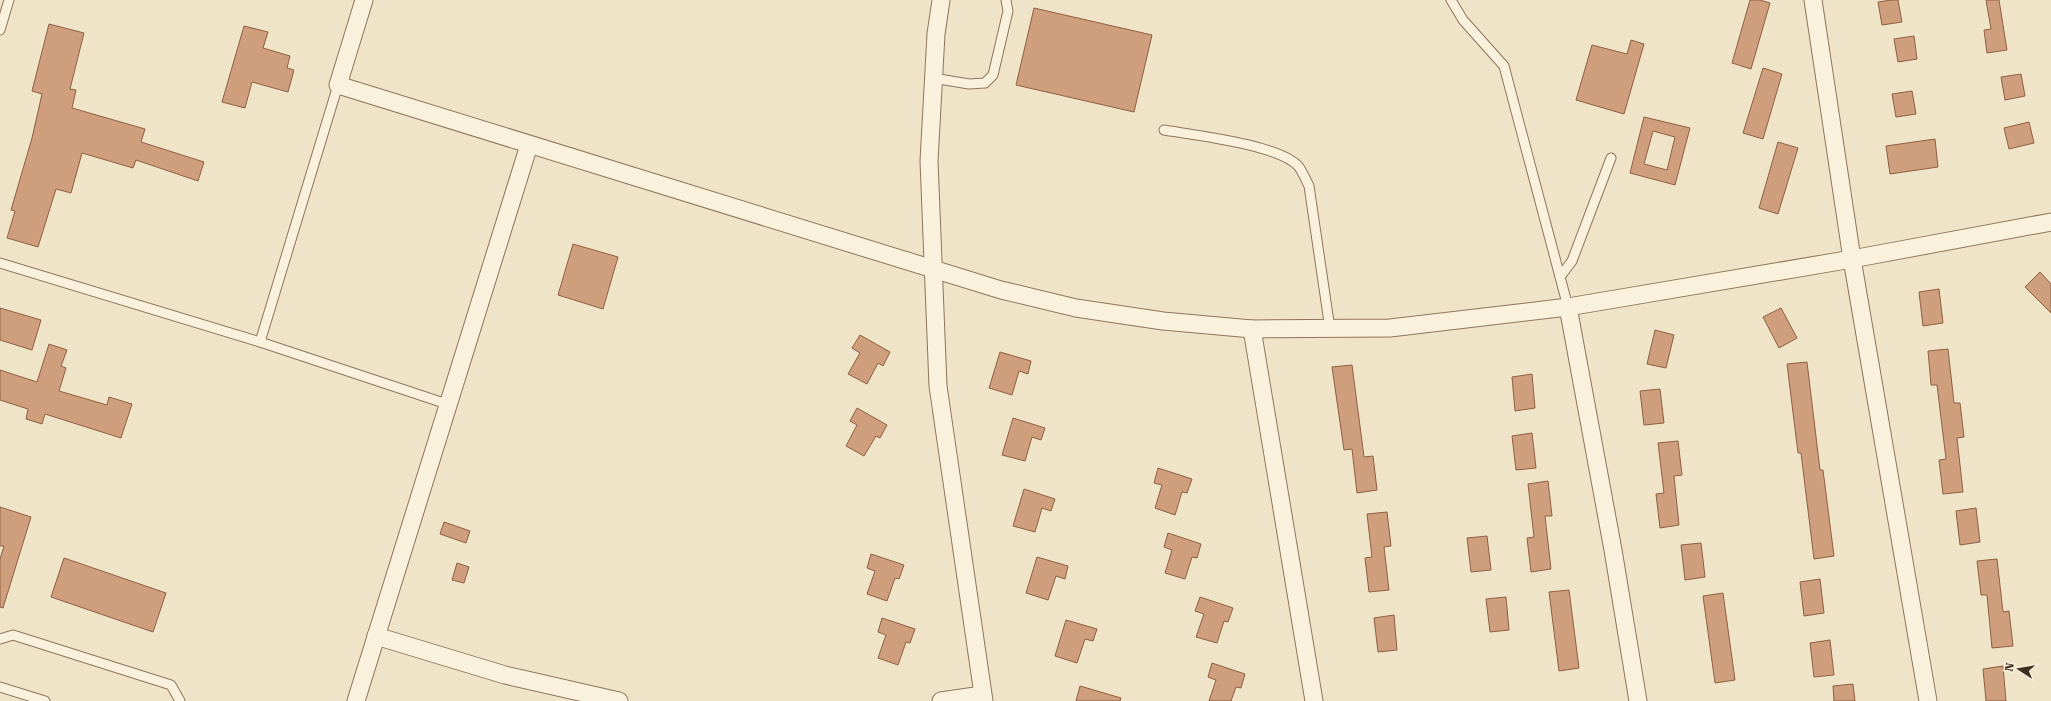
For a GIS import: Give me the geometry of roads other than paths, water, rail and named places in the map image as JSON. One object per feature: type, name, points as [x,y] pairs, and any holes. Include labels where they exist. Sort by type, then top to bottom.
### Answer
[{"type":"street","points":[[364,0],[338,85],[1000,290],[1076,308],[1163,321],[1252,329],[1390,328],[1568,307],[1852,259],[2051,222]]},
{"type":"street","points":[[941,0],[936,34],[929,161],[938,386],[983,698],[941,701]]},
{"type":"street","points":[[1813,0],[1852,259],[1928,701]]},
{"type":"street","points":[[356,701],[447,404],[529,145]]},
{"type":"street","points":[[1568,307],[1613,550],[1638,701]]},
{"type":"street","points":[[1252,329],[1314,701]]},
{"type":"street","points":[[376,636],[505,675],[619,701]]},
{"type":"lane","points":[[0,30],[9,0]]},
{"type":"lane","points":[[933,78],[969,84],[985,83],[994,75],[1008,11],[1006,0]]},
{"type":"lane","points":[[1451,0],[1463,20],[1504,66],[1568,307]]},
{"type":"lane","points":[[260,342],[338,85]]},
{"type":"lane","points":[[1164,130],[1260,148],[1286,158],[1298,167],[1309,186],[1330,329]]},
{"type":"lane","points":[[1560,277],[1572,261],[1611,158]]},
{"type":"lane","points":[[0,263],[260,342],[447,404]]},
{"type":"lane","points":[[0,639],[13,635],[171,685],[180,701]]},
{"type":"lane","points":[[0,686],[30,699],[45,701]]}]
